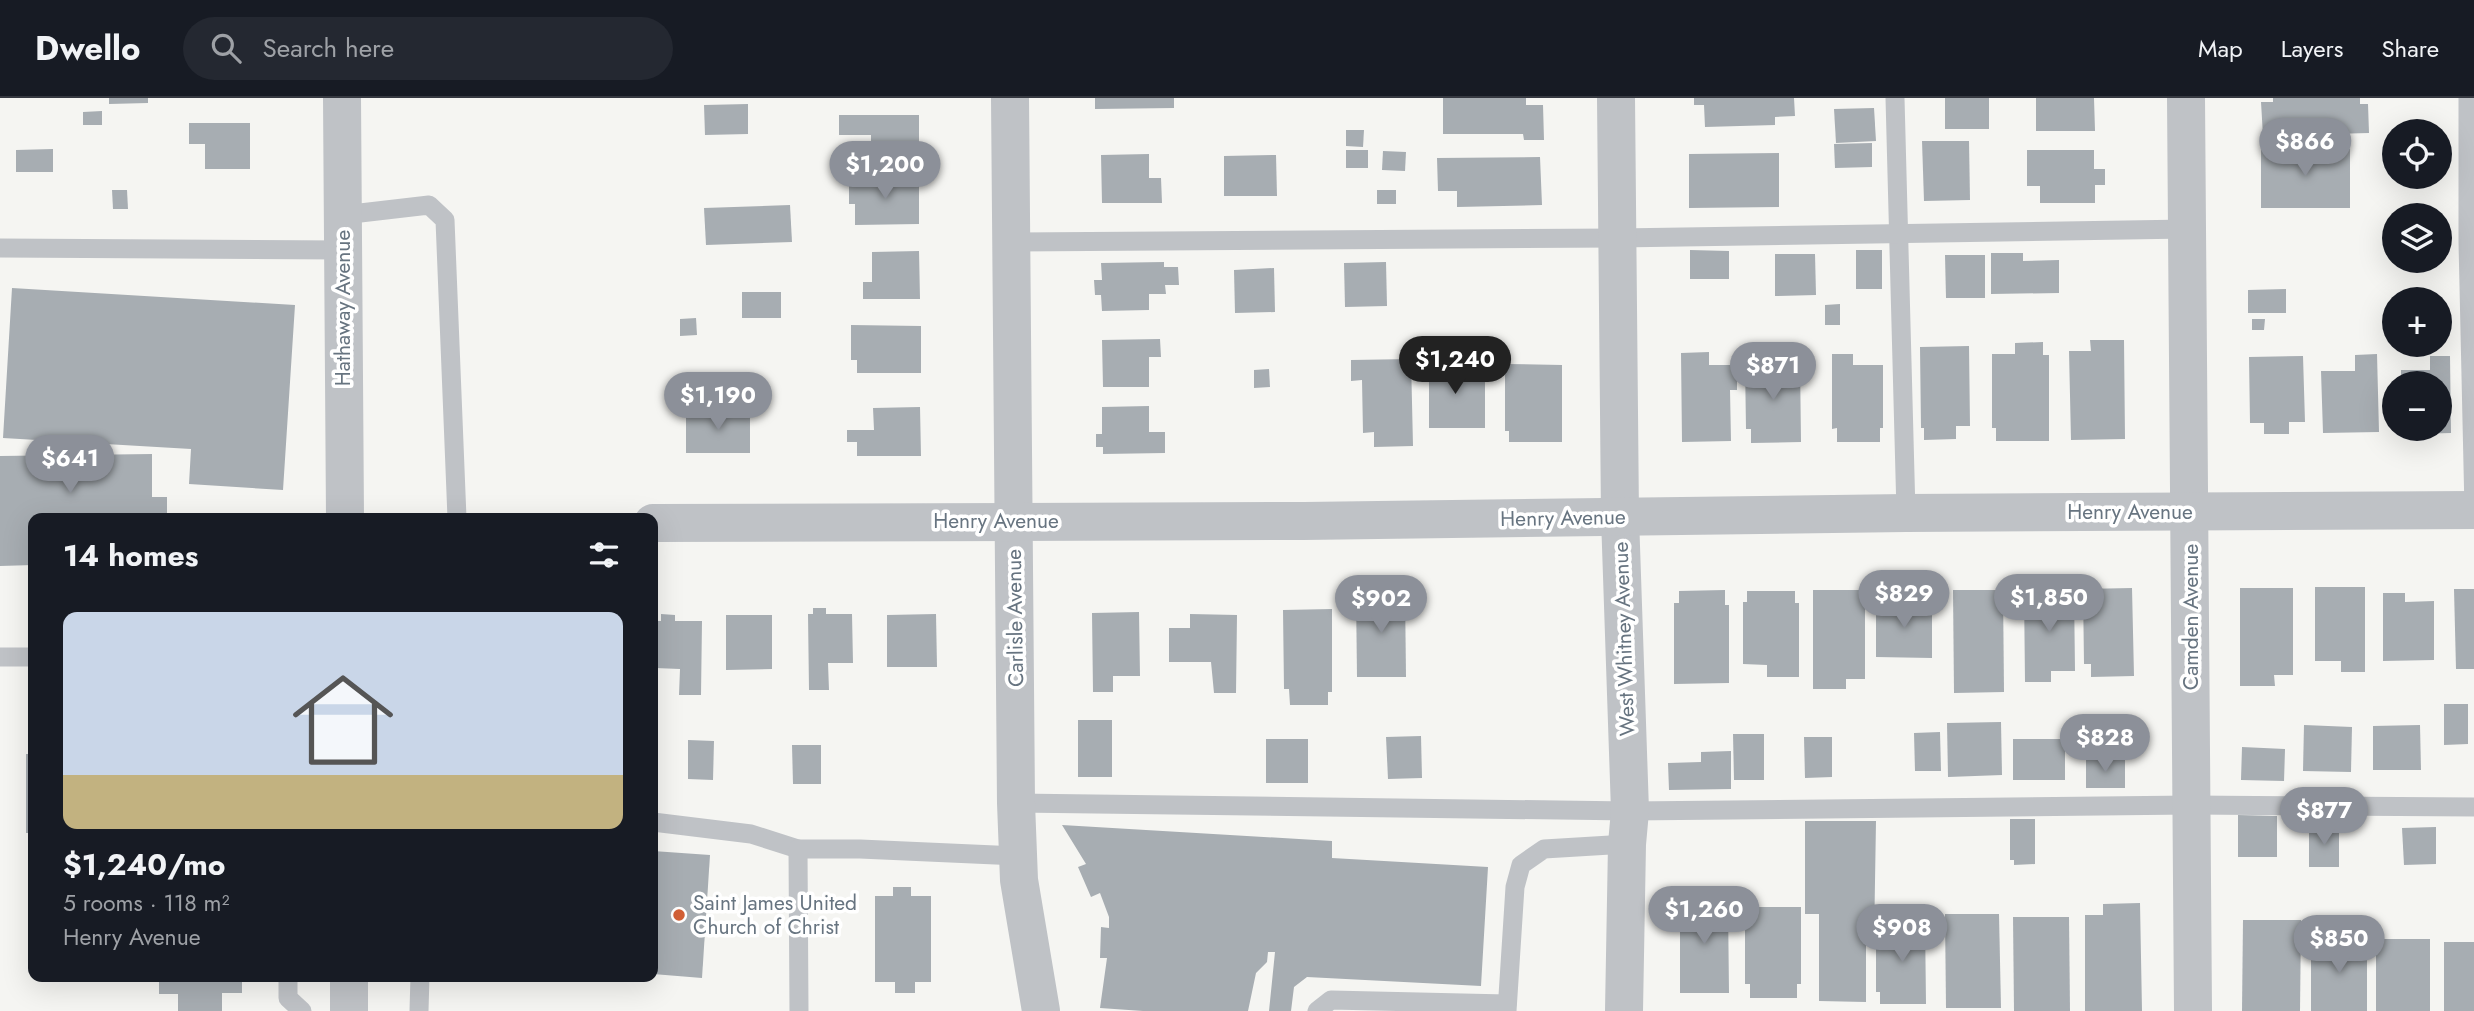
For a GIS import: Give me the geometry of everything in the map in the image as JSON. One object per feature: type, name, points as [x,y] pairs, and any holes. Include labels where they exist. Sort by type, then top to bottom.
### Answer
[{"type":"street","name":"Hathaway Avenue","points":[[342,98],[345,513]]},
{"type":"street","name":"Carlisle Avenue","points":[[1010,98],[1016,803],[1019,880],[1041,1011]]},
{"type":"street","name":"West Whitney Avenue","points":[[1616,98],[1620,517],[1628,828],[1624,1011]]},
{"type":"street","name":"Camden Avenue","points":[[2186,98],[2193,1011]]},
{"type":"street","name":"Henry Avenue","points":[[658,523],[1304,521],[1906,513],[2474,510]]},
{"type":"street","points":[[349,982],[349,1011]]},
{"type":"lane","points":[[1895,98],[1906,513]]},
{"type":"lane","points":[[2468,98],[2474,510]]},
{"type":"lane","points":[[0,248],[343,232],[429,205],[445,220],[457,513]]},
{"type":"lane","points":[[1011,242],[1618,238],[2188,229]]},
{"type":"lane","points":[[0,657],[28,657]]},
{"type":"lane","points":[[1016,803],[1628,828],[2191,806],[2474,807]]},
{"type":"lane","points":[[658,823],[751,834],[797,849],[1018,856]]},
{"type":"lane","points":[[1317,1011],[1331,1000],[1507,1007],[1515,887],[1521,865],[1545,849],[1628,828]]},
{"type":"lane","points":[[797,849],[799,1011]]},
{"type":"lane","points":[[288,982],[288,998],[302,1011]]},
{"type":"lane","points":[[419,1011],[420,982]]},
{"type":"building","points":[[109,98],[148,98],[148,103],[109,104]]},
{"type":"building","points":[[1095,98],[1174,98],[1174,108],[1095,109]]},
{"type":"building","points":[[1443,98],[1526,98],[1526,105],[1543,105],[1544,140],[1524,140],[1523,134],[1443,134]]},
{"type":"building","points":[[1694,98],[1794,98],[1795,116],[1775,117],[1775,125],[1705,127],[1704,105],[1694,105]]},
{"type":"building","points":[[1945,98],[1989,98],[1989,129],[1945,129]]},
{"type":"building","points":[[2036,98],[2094,98],[2095,131],[2036,131]]},
{"type":"building","points":[[2273,98],[2360,98],[2360,104],[2368,104],[2369,133],[2263,136],[2261,102],[2273,102]]},
{"type":"building","points":[[748,104],[748,134],[705,135],[704,105]]},
{"type":"building","points":[[1874,108],[1876,141],[1836,143],[1834,109]]},
{"type":"building","points":[[102,111],[102,125],[83,125],[83,112]]},
{"type":"building","points":[[839,115],[919,115],[919,162],[871,162],[871,135],[839,135]]},
{"type":"building","points":[[189,123],[250,123],[250,169],[205,169],[205,144],[189,144]]},
{"type":"building","points":[[1346,130],[1364,130],[1363,147],[1346,146]]},
{"type":"building","points":[[1922,141],[1969,141],[1970,200],[1924,201]]},
{"type":"building","points":[[1872,143],[1872,167],[1835,168],[1834,144]]},
{"type":"building","points":[[2261,148],[2350,149],[2350,208],[2261,208]]},
{"type":"building","points":[[53,149],[53,172],[16,172],[16,150]]},
{"type":"building","points":[[1346,150],[1368,150],[1368,168],[1346,168]]},
{"type":"building","points":[[2027,150],[2094,150],[2094,169],[2105,169],[2105,185],[2095,185],[2095,203],[2040,203],[2040,186],[2027,186]]},
{"type":"building","points":[[1383,151],[1406,152],[1405,171],[1382,170]]},
{"type":"building","points":[[1779,153],[1779,207],[1689,208],[1689,154]]},
{"type":"building","points":[[1149,154],[1149,178],[1161,178],[1162,203],[1102,203],[1101,155]]},
{"type":"building","points":[[1276,155],[1277,196],[1224,196],[1224,156]]},
{"type":"building","points":[[1540,157],[1542,205],[1457,207],[1457,191],[1438,191],[1437,158]]},
{"type":"building","points":[[849,178],[919,178],[919,224],[855,225],[855,204],[849,204]]},
{"type":"building","points":[[112,190],[127,190],[128,209],[113,209]]},
{"type":"building","points":[[1377,190],[1396,190],[1396,204],[1377,204]]},
{"type":"building","points":[[790,205],[792,242],[706,245],[704,208]]},
{"type":"building","points":[[1690,250],[1729,251],[1729,279],[1690,279]]},
{"type":"building","points":[[1856,250],[1882,250],[1882,289],[1856,289]]},
{"type":"building","points":[[919,251],[920,299],[863,299],[863,282],[872,282],[872,252]]},
{"type":"building","points":[[1991,253],[2023,253],[2023,261],[2059,260],[2059,293],[1991,294]]},
{"type":"building","points":[[1775,254],[1815,254],[1816,295],[1775,296]]},
{"type":"building","points":[[1945,255],[1985,255],[1985,298],[1946,298]]},
{"type":"building","points":[[1164,262],[1164,267],[1178,267],[1179,285],[1165,285],[1166,294],[1149,294],[1149,310],[1102,311],[1101,295],[1095,295],[1094,280],[1102,280],[1101,263]]},
{"type":"building","points":[[1386,262],[1387,306],[1345,307],[1344,263]]},
{"type":"building","points":[[1274,268],[1275,312],[1235,313],[1234,270]]},
{"type":"building","points":[[12,288],[295,305],[283,490],[189,484],[191,449],[3,438]]},
{"type":"building","points":[[2286,289],[2286,313],[2248,313],[2248,290]]},
{"type":"building","points":[[742,292],[781,292],[781,318],[742,318]]},
{"type":"building","points":[[1840,304],[1840,325],[1825,325],[1825,305]]},
{"type":"building","points":[[696,318],[697,335],[680,336],[680,319]]},
{"type":"building","points":[[2252,319],[2265,319],[2264,330],[2252,330]]},
{"type":"building","points":[[851,325],[921,326],[921,373],[857,373],[857,360],[851,360]]},
{"type":"building","points":[[1160,339],[1161,357],[1149,357],[1149,387],[1103,387],[1102,340]]},
{"type":"building","points":[[2090,340],[2124,340],[2125,439],[2071,440],[2069,351],[2091,351]]},
{"type":"building","points":[[2043,342],[2043,355],[2049,355],[2049,441],[1996,441],[1996,428],[1992,428],[1992,354],[2015,354],[2015,343]]},
{"type":"building","points":[[1969,346],[1970,426],[1956,426],[1956,439],[1924,440],[1924,428],[1921,428],[1920,347]]},
{"type":"building","points":[[1709,352],[1709,365],[1737,365],[1737,390],[1730,390],[1731,441],[1682,442],[1681,353]]},
{"type":"building","points":[[1429,353],[1451,353],[1451,372],[1485,372],[1485,428],[1429,428]]},
{"type":"building","points":[[1832,354],[1853,354],[1853,365],[1883,365],[1883,428],[1880,428],[1880,442],[1837,442],[1837,428],[1832,429]]},
{"type":"building","points":[[2377,354],[2379,432],[2323,433],[2321,371],[2355,371],[2355,355]]},
{"type":"building","points":[[2303,356],[2305,422],[2289,422],[2289,434],[2264,434],[2264,423],[2250,423],[2249,357]]},
{"type":"building","points":[[2430,357],[2450,357],[2450,371],[2401,371],[2401,370],[2430,370]]},
{"type":"building","points":[[1411,359],[1413,446],[1374,447],[1374,432],[1363,433],[1362,380],[1351,381],[1351,360]]},
{"type":"building","points":[[1800,362],[1801,442],[1751,443],[1751,429],[1746,429],[1745,363]]},
{"type":"building","points":[[1505,364],[1562,365],[1562,442],[1509,442],[1509,431],[1505,431]]},
{"type":"building","points":[[1269,369],[1270,387],[1254,388],[1254,370]]},
{"type":"building","points":[[1149,406],[1149,432],[1165,432],[1165,453],[1103,454],[1103,447],[1096,447],[1096,434],[1102,434],[1102,407]]},
{"type":"building","points":[[920,407],[921,456],[857,456],[857,442],[847,442],[847,430],[874,430],[873,408]]},
{"type":"building","points":[[686,411],[750,412],[750,453],[686,453]]},
{"type":"building","points":[[152,454],[152,497],[167,497],[167,513],[28,513],[28,565],[0,566],[0,456]]},
{"type":"building","points":[[2315,587],[2365,587],[2365,672],[2341,672],[2341,661],[2315,661]]},
{"type":"building","points":[[2132,588],[2134,676],[2091,677],[2091,664],[2084,664],[2083,589]]},
{"type":"building","points":[[2240,588],[2293,588],[2293,675],[2274,675],[2275,686],[2240,686]]},
{"type":"building","points":[[2454,589],[2474,589],[2474,669],[2456,669]]},
{"type":"building","points":[[1725,590],[1725,605],[1729,605],[1729,683],[1674,684],[1674,603],[1679,603],[1679,591]]},
{"type":"building","points":[[1813,590],[1865,590],[1865,679],[1846,679],[1846,689],[1813,689]]},
{"type":"building","points":[[1953,590],[2003,590],[2004,692],[1954,693]]},
{"type":"building","points":[[2024,590],[2074,590],[2075,671],[2051,671],[2051,682],[2025,682]]},
{"type":"building","points":[[1747,591],[1795,591],[1795,603],[1799,603],[1799,677],[1767,677],[1767,665],[1743,664],[1743,602],[1747,602]]},
{"type":"building","points":[[1405,592],[1406,677],[1357,677],[1356,593]]},
{"type":"building","points":[[2383,593],[2405,593],[2405,602],[2434,601],[2434,660],[2383,661]]},
{"type":"building","points":[[1891,597],[1914,598],[1914,608],[1932,608],[1932,658],[1876,657],[1876,606],[1891,606]]},
{"type":"building","points":[[813,608],[826,608],[826,614],[852,614],[853,663],[828,663],[829,690],[809,690],[808,614],[813,614]]},
{"type":"building","points":[[1332,609],[1332,692],[1328,692],[1328,705],[1290,705],[1289,689],[1284,689],[1283,610]]},
{"type":"building","points":[[1139,612],[1140,676],[1113,676],[1113,692],[1093,692],[1092,613]]},
{"type":"building","points":[[661,614],[675,615],[675,621],[702,621],[701,695],[679,695],[680,669],[658,668],[658,621],[661,621]]},
{"type":"building","points":[[936,614],[937,667],[887,667],[887,615]]},
{"type":"building","points":[[1190,614],[1237,615],[1236,693],[1214,693],[1211,662],[1169,662],[1169,628],[1190,628]]},
{"type":"building","points":[[726,615],[772,615],[772,669],[726,670]]},
{"type":"building","points":[[2444,704],[2468,704],[2468,744],[2444,745]]},
{"type":"building","points":[[1078,720],[1112,720],[1112,777],[1078,777]]},
{"type":"building","points":[[2001,722],[2002,775],[1948,777],[1947,723]]},
{"type":"building","points":[[2304,725],[2352,727],[2351,772],[2303,771]]},
{"type":"building","points":[[2420,725],[2421,770],[2373,770],[2373,726]]},
{"type":"building","points":[[1940,732],[1941,771],[1915,771],[1914,733]]},
{"type":"building","points":[[1733,734],[1764,734],[1764,780],[1734,780]]},
{"type":"building","points":[[1421,736],[1422,778],[1388,779],[1386,737]]},
{"type":"building","points":[[1804,737],[1832,737],[1832,777],[1805,778]]},
{"type":"building","points":[[1266,739],[1308,739],[1308,783],[1266,783]]},
{"type":"building","points":[[2013,739],[2065,739],[2065,780],[2013,780]]},
{"type":"building","points":[[688,740],[714,741],[713,780],[688,779]]},
{"type":"building","points":[[792,745],[821,745],[821,784],[793,784]]},
{"type":"building","points":[[2242,747],[2285,749],[2284,781],[2241,780]]},
{"type":"building","points":[[1731,751],[1731,789],[1669,790],[1668,763],[1701,762],[1701,752]]},
{"type":"building","points":[[26,754],[28,754],[28,833]]},
{"type":"building","points":[[2086,759],[2125,760],[2125,788],[2086,788]]},
{"type":"building","points":[[2238,815],[2277,816],[2277,857],[2238,857]]},
{"type":"building","points":[[2010,819],[2035,819],[2035,864],[2014,865],[2014,860],[2010,860]]},
{"type":"building","points":[[1805,821],[1876,821],[1874,942],[1866,942],[1866,1002],[1819,1001],[1819,914],[1805,914]]},
{"type":"building","points":[[1062,825],[1332,841],[1332,858],[1488,867],[1481,986],[1307,977],[1294,987],[1291,1011],[1269,1011],[1275,952],[1268,952],[1267,962],[1256,973],[1248,1011],[1143,1011],[1100,1008],[1107,958],[1100,958],[1101,927],[1109,928],[1109,917],[1100,893],[1091,897],[1078,867],[1086,864]]},
{"type":"building","points":[[2339,826],[2339,867],[2309,867],[2309,827]]},
{"type":"building","points":[[2436,827],[2436,864],[2404,865],[2402,828]]},
{"type":"building","name":"Saint James United Church of Christ","points":[[658,851],[710,855],[702,978],[658,974]]},
{"type":"building","points":[[893,887],[911,887],[911,896],[931,896],[931,982],[915,982],[915,993],[895,993],[895,982],[875,982],[875,896],[893,896]]},
{"type":"building","points":[[1680,894],[1706,894],[1706,904],[1728,904],[1729,993],[1680,993]]},
{"type":"building","points":[[2140,903],[2142,1011],[2085,1011],[2085,915],[2103,915],[2103,904]]},
{"type":"building","points":[[1745,907],[1801,907],[1801,984],[1797,984],[1797,998],[1750,998],[1750,984],[1745,984]]},
{"type":"building","points":[[1945,914],[1999,914],[2001,1008],[1946,1008]]},
{"type":"building","points":[[2013,917],[2069,917],[2070,1011],[2014,1011]]},
{"type":"building","points":[[1903,920],[1925,920],[1926,1004],[1880,1004],[1880,992],[1876,992],[1876,930],[1904,930]]},
{"type":"building","points":[[2243,920],[2301,920],[2300,1011],[2242,1011]]},
{"type":"building","points":[[2311,938],[2367,939],[2367,1011],[2311,1011]]},
{"type":"building","points":[[2376,939],[2430,939],[2430,1011],[2376,1011]]},
{"type":"building","points":[[2444,942],[2474,942],[2474,1011],[2444,1011]]},
{"type":"building","points":[[159,982],[242,982],[242,993],[222,993],[222,1011],[178,1011],[178,994],[159,994]]},
{"type":"place","name":"Saint James United Church of Christ","points":[[679,915]]}]
